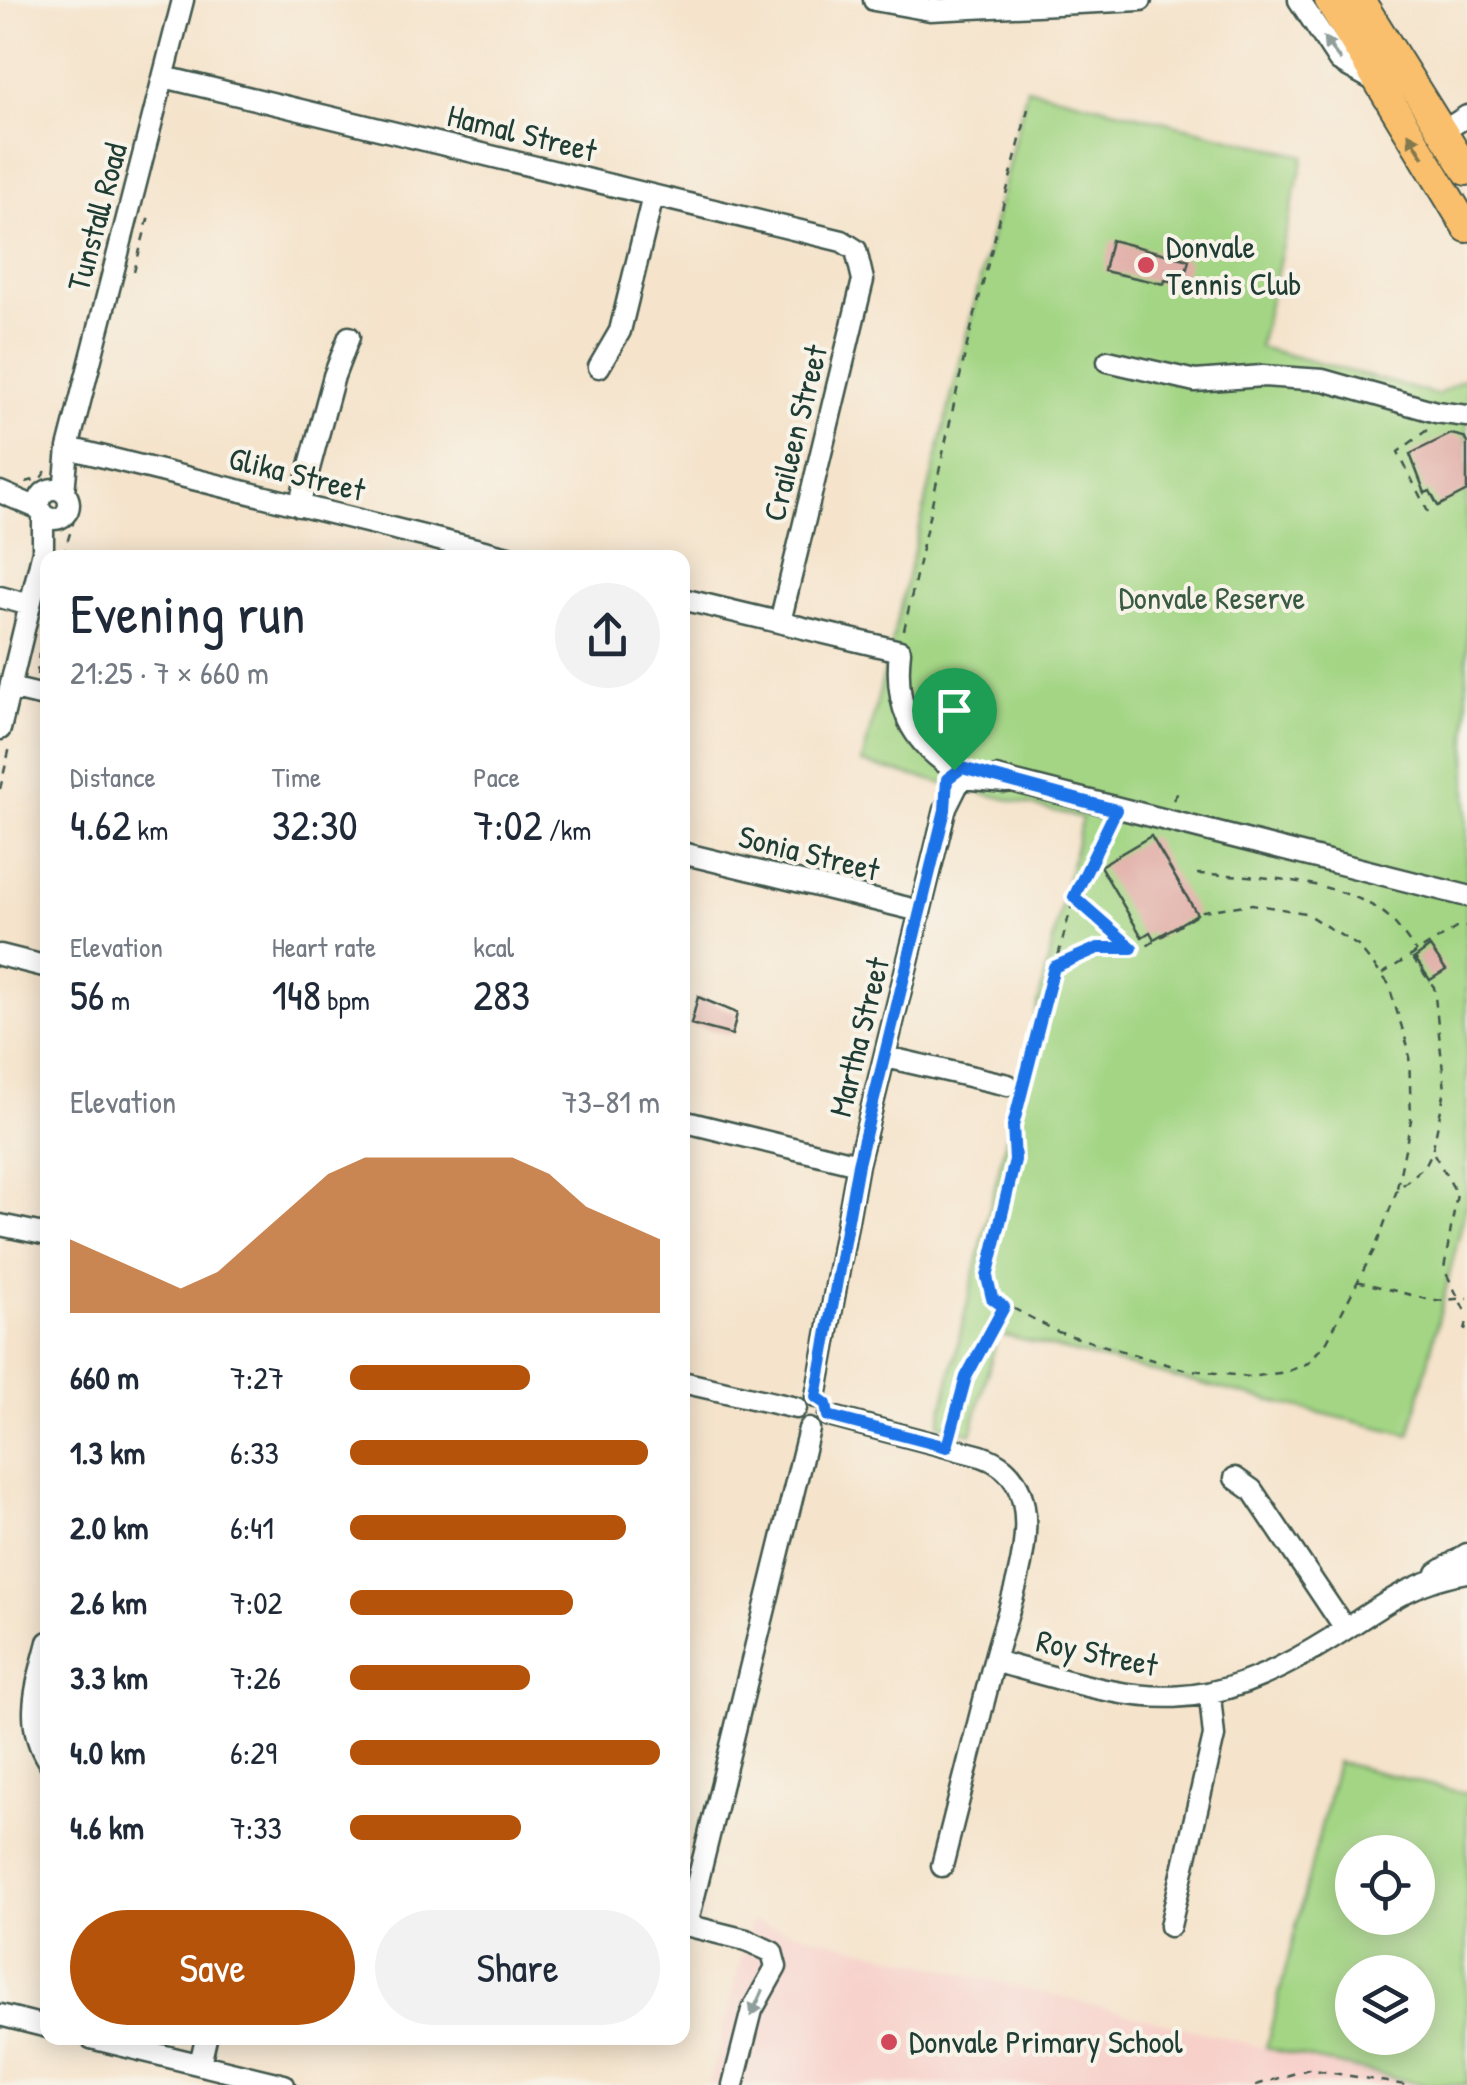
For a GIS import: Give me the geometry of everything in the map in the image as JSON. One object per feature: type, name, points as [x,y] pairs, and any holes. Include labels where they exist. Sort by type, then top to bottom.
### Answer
[{"type":"main road","points":[[1328,0],[1467,228]]},
{"type":"main road","points":[[1360,0],[1467,171]]},
{"type":"street","name":"Tunstall Road","points":[[43,550],[50,503],[68,448],[183,0]]},
{"type":"street","points":[[874,0],[930,10],[1142,0]]},
{"type":"street","points":[[1299,0],[1339,62],[1378,84]]},
{"type":"street","name":"Hamal Street","points":[[164,77],[842,242],[860,258]]},
{"type":"street","points":[[1442,132],[1467,116]]},
{"type":"street","points":[[599,366],[620,331],[654,196]]},
{"type":"street","name":"Craileen Street","points":[[780,622],[863,280],[860,258]]},
{"type":"street","points":[[299,506],[334,376],[350,337]]},
{"type":"street","points":[[1108,362],[1195,381],[1262,376],[1323,380],[1436,412],[1467,416]]},
{"type":"street","name":"Glika Street","points":[[68,448],[479,550]]},
{"type":"street","points":[[0,491],[50,503]]},
{"type":"street","name":"Tunstall Road","points":[[0,729],[40,563]]},
{"type":"street","points":[[0,598],[30,605]]},
{"type":"street","points":[[690,601],[900,651],[897,686],[908,726],[953,777],[974,770],[1006,782],[1467,896]]},
{"type":"street","points":[[10,688],[40,695]]},
{"type":"street","name":"Martha Street","points":[[816,1397],[858,1164],[953,777]]},
{"type":"street","name":"Sonia Street","points":[[690,854],[920,911]]},
{"type":"street","points":[[0,955],[40,964]]},
{"type":"street","points":[[886,1057],[1008,1086]]},
{"type":"street","points":[[690,1123],[858,1164]]},
{"type":"street","points":[[0,1225],[40,1233]]},
{"type":"street","points":[[690,1384],[796,1408]]},
{"type":"street","points":[[816,1397],[826,1404],[828,1416],[822,1426],[809,1429],[798,1421],[796,1408],[804,1398],[816,1397]]},
{"type":"street","name":"Roy Street","points":[[828,1416],[998,1462],[1012,1474],[1026,1502],[1022,1546],[994,1661],[1124,1695],[1161,1699],[1210,1696],[1279,1670],[1467,1554]]},
{"type":"street","points":[[690,1904],[809,1429]]},
{"type":"street","points":[[1235,1478],[1252,1490],[1345,1630]]},
{"type":"street","name":"Roy Street","points":[[1427,1578],[1467,1572]]},
{"type":"street","points":[[942,1866],[994,1661]]},
{"type":"street","points":[[40,1676],[32,1732],[40,1747]]},
{"type":"street","points":[[1170,1926],[1214,1736],[1210,1696]]},
{"type":"street","points":[[690,1925],[746,1940],[772,1952],[776,1967],[752,2010],[733,2085]]},
{"type":"street","points":[[0,2015],[40,2025]]},
{"type":"street","points":[[120,2045],[284,2085]]},
{"type":"street","points":[[200,2064],[204,2045]]},
{"type":"path","points":[[900,651],[967,345],[1028,109]]},
{"type":"path","points":[[1428,512],[1398,452],[1432,428],[1436,412]]},
{"type":"path","points":[[1170,804],[1181,788]]},
{"type":"path","points":[[1074,897],[1137,952],[1203,911],[1252,904],[1324,921],[1358,946],[1382,974],[1398,1008],[1412,1073],[1411,1120],[1397,1190],[1376,1246],[1326,1342],[1308,1363],[1286,1372],[1250,1377],[1184,1369],[1058,1332],[992,1298],[987,1277],[1015,1160],[1013,1126],[1074,897],[1116,810]]},
{"type":"path","points":[[1197,874],[1277,878],[1356,899],[1382,912],[1417,952]]},
{"type":"path","points":[[1382,974],[1467,927]]},
{"type":"path","points":[[1054,967],[1098,948],[1132,948]]},
{"type":"path","points":[[1397,1190],[1424,1166],[1432,1152],[1445,1090],[1434,988],[1412,956]]},
{"type":"path","points":[[1432,1152],[1457,1194],[1444,1270],[1467,1318],[1465,1331]]},
{"type":"path","points":[[1355,1281],[1434,1301],[1467,1298]]},
{"type":"path","points":[[947,1447],[966,1377],[1004,1307]]},
{"type":"path","points":[[1256,2085],[1309,2070],[1405,2085]]},
{"type":"shaded area","name":"Donvale Primary School","points":[[751,1921],[1266,2048],[1426,2085],[709,2085]]},
{"type":"green space","name":"Donvale Reserve","points":[[1027,88],[1304,156],[1259,347],[1437,395],[1467,377],[1467,1203],[1410,1435],[998,1334],[971,1434],[939,1424],[1082,818],[862,763]]},
{"type":"green space","points":[[1337,1762],[1467,1794],[1467,2085],[1426,2085],[1266,2048]]},
{"type":"building","name":"Donvale Tennis Club","points":[[1111,240],[1189,260],[1183,284],[1165,280],[1164,284],[1104,271]]},
{"type":"building","points":[[1451,434],[1464,437],[1467,443],[1467,491],[1438,506],[1430,491],[1425,493],[1410,454]]},
{"type":"building","points":[[1151,836],[1197,914],[1154,939],[1150,932],[1142,937],[1100,866]]},
{"type":"building","points":[[1430,947],[1446,970],[1430,980],[1415,958]]},
{"type":"building","points":[[698,997],[737,1013],[732,1035],[691,1024]]},
{"type":"place","name":"Donvale Tennis Club","points":[[1146,265]]},
{"type":"place","name":"Donvale Primary School","points":[[889,2042]]},
{"type":"route","points":[[954,770],[974,770],[1116,810],[1094,847],[1074,897],[1132,948],[1098,948],[1054,967],[1013,1126],[1015,1160],[987,1277],[992,1298],[1004,1307],[966,1377],[947,1447],[828,1416],[826,1404],[816,1397],[858,1164],[945,810],[947,779],[954,770]]}]
